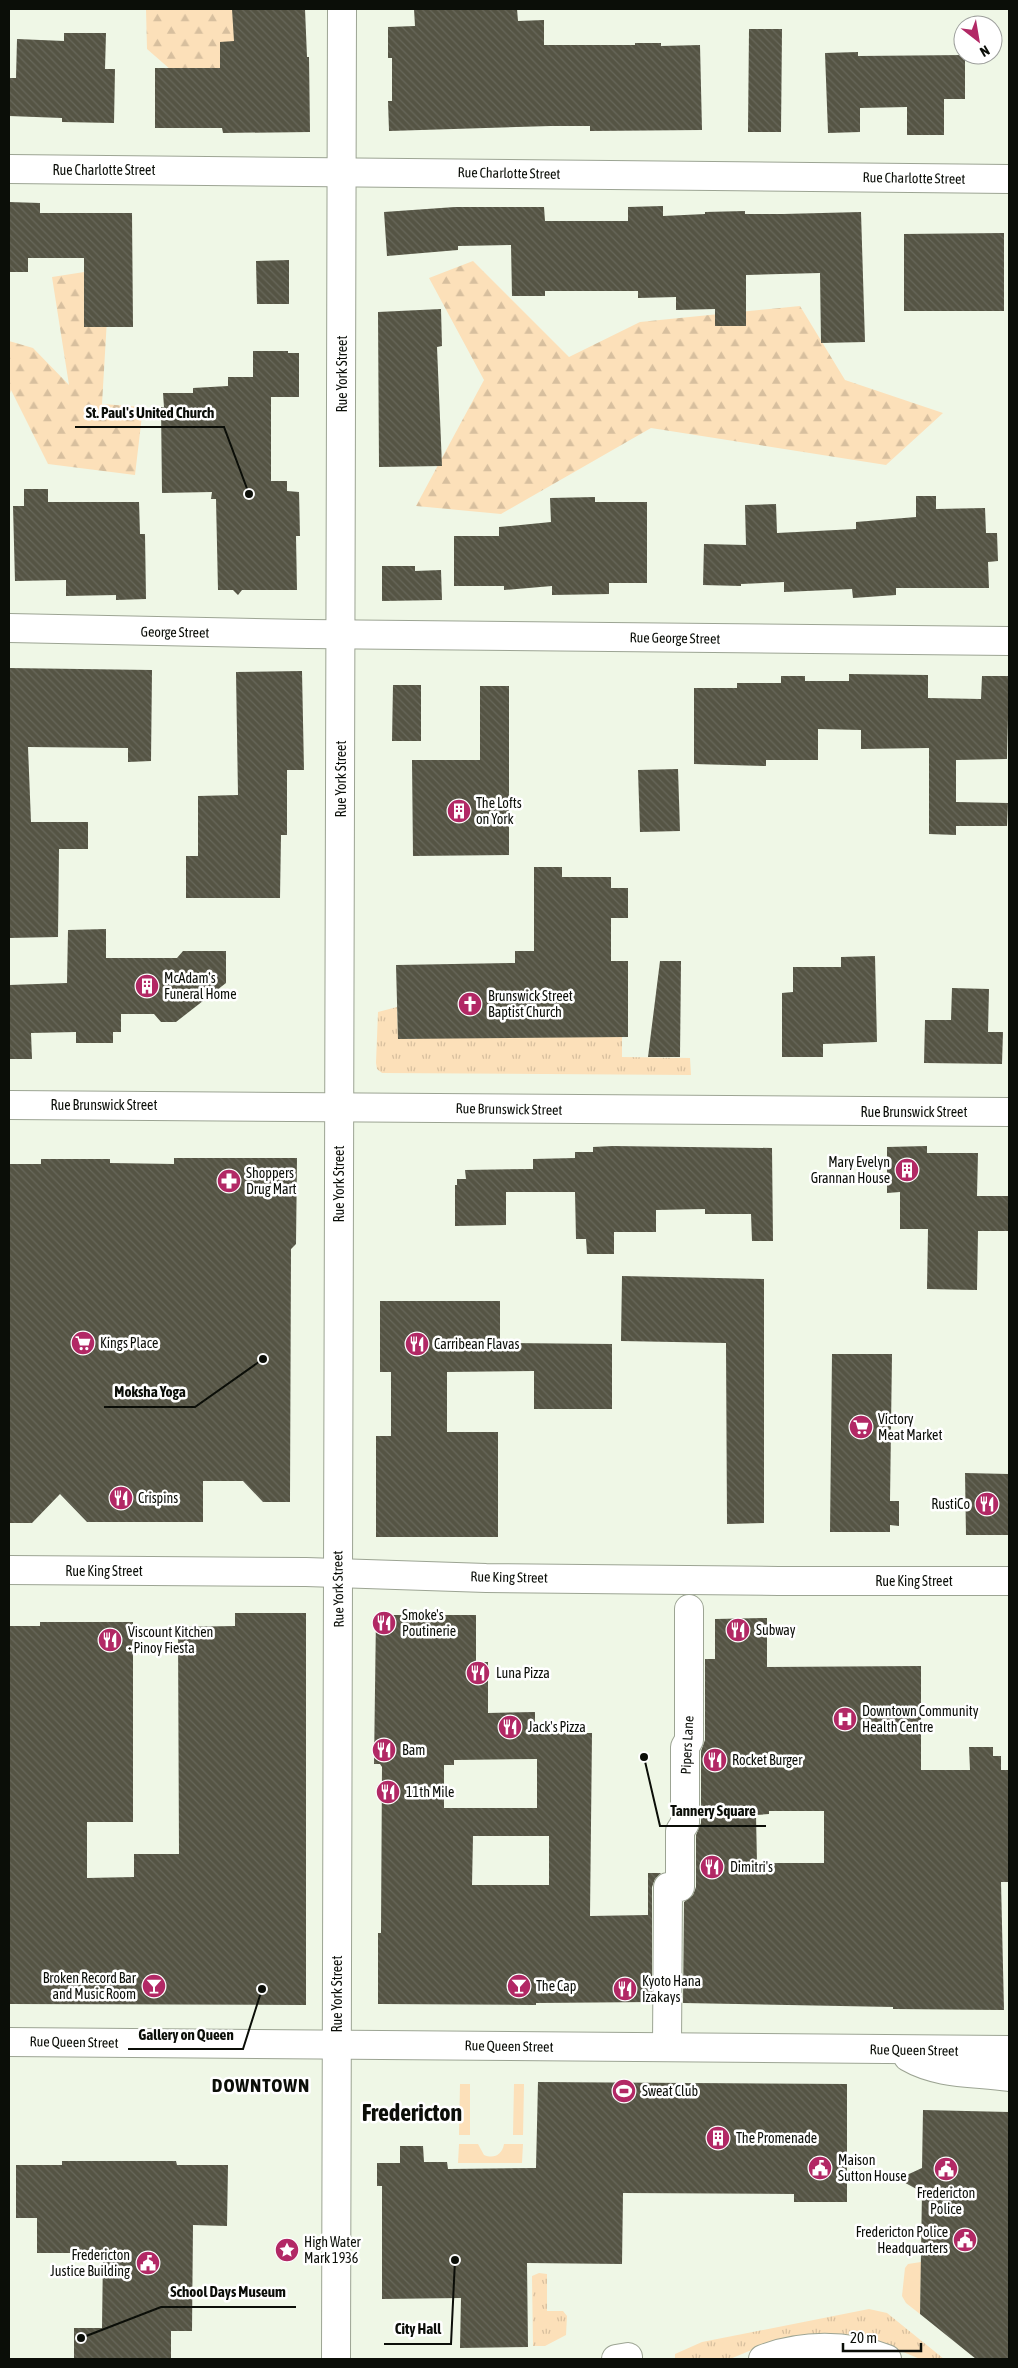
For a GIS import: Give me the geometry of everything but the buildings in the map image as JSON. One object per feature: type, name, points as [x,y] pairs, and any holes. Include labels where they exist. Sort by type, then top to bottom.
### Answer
[{"type":"main road","name":"Rue York Street","points":[[336,2359],[342,9]]},
{"type":"main road","name":"Rue Charlotte Street","points":[[9,169],[1009,179]]},
{"type":"main road","name":"George Street","points":[[9,628],[341,634]]},
{"type":"main road","name":"Rue George Street","points":[[341,634],[1009,641]]},
{"type":"main road","name":"Rue Brunswick Street","points":[[9,1105],[1009,1112]]},
{"type":"main road","name":"Rue King Street","points":[[9,1570],[338,1573],[486,1578],[1009,1581]]},
{"type":"main road","name":"Pipers Lane","points":[[667,2047],[668,1887],[680,1887],[680,1831],[685,1824],[685,1747],[689,1740],[689,1609]]},
{"type":"main road","name":"Rue Queen Street","points":[[9,2042],[1009,2050]]},
{"type":"main road","points":[[893,2049],[916,2062],[957,2073],[1009,2078]]},
{"type":"main road","points":[[763,2359],[781,2352],[821,2347],[866,2351],[887,2359]]},
{"type":"green space","points":[[146,9],[235,9],[249,83],[210,104],[147,49]]},
{"type":"green space","points":[[473,261],[569,357],[640,322],[800,306],[845,380],[943,413],[886,465],[651,428],[501,514],[416,506],[484,380],[429,278]]},
{"type":"green space","points":[[110,268],[102,404],[143,407],[135,475],[48,464],[11,390],[9,397],[9,341],[33,348],[69,385],[52,277]]},
{"type":"green space","points":[[397,1007],[398,1039],[417,1039],[418,1037],[622,1037],[622,1057],[690,1058],[691,1075],[382,1073],[377,1069],[376,1063],[378,1012]]},
{"type":"green space","points":[[460,2084],[470,2084],[470,2135],[459,2135]]},
{"type":"green space","points":[[514,2084],[524,2084],[523,2135],[513,2135]]},
{"type":"green space","points":[[459,2144],[478,2144],[484,2155],[491,2157],[501,2151],[504,2144],[523,2144],[522,2163],[458,2163]]},
{"type":"green space","points":[[921,2262],[920,2314],[906,2303],[902,2296],[905,2268],[908,2264]]},
{"type":"green space","points":[[539,2273],[547,2274],[547,2311],[563,2311],[567,2316],[566,2335],[545,2346],[533,2346],[532,2276]]},
{"type":"green space","points":[[869,2309],[887,2313],[944,2359],[920,2359],[889,2346],[800,2337],[754,2349],[730,2359],[675,2359],[675,2354],[702,2342]]},
{"type":"place","name":"St. Paul's United Church","points":[[249,494]]},
{"type":"place","name":"The Lofts on York","points":[[459,811]]},
{"type":"place","name":"McAdam's Funeral Home","points":[[147,986]]},
{"type":"place","name":"Brunswick Street Baptist Church","points":[[470,1004]]},
{"type":"place","name":"Mary Evelyn Grannan House","points":[[907,1170]]},
{"type":"place","name":"Shoppers Drug Mart","points":[[229,1181]]},
{"type":"place","name":"Kings Place","points":[[83,1343]]},
{"type":"place","name":"Carribean Flavas","points":[[417,1344]]},
{"type":"place","name":"Moksha Yoga","points":[[263,1359]]},
{"type":"place","name":"Victory Meat Market","points":[[861,1427]]},
{"type":"place","name":"Crispins","points":[[121,1498]]},
{"type":"place","name":"RustiCo","points":[[987,1504]]},
{"type":"place","name":"Smoke's Poutinerie","points":[[384,1623]]},
{"type":"place","name":"Subway","points":[[738,1630]]},
{"type":"place","name":"Viscount Kitchen - Pinoy Fiesta","points":[[110,1640]]},
{"type":"place","name":"Luna Pizza","points":[[478,1673]]},
{"type":"place","name":"Downtown Community Health Centre","points":[[845,1719]]},
{"type":"place","name":"Jack's Pizza","points":[[510,1727]]},
{"type":"place","name":"Bam","points":[[384,1750]]},
{"type":"place","name":"Tannery Square","points":[[644,1757]]},
{"type":"place","name":"Rocket Burger","points":[[715,1760]]},
{"type":"place","name":"11th Mile","points":[[388,1792]]},
{"type":"place","name":"Dimitri's","points":[[712,1867]]},
{"type":"place","name":"Broken Record Bar and Music Room","points":[[154,1986]]},
{"type":"place","name":"The Cap","points":[[519,1986]]},
{"type":"place","name":"Gallery on Queen","points":[[262,1989]]},
{"type":"place","name":"Kyoto Hana Izakays","points":[[625,1989]]},
{"type":"place","name":"Sweat Club","points":[[624,2091]]},
{"type":"place","name":"The Promenade","points":[[718,2138]]},
{"type":"place","name":"Maison Sutton House","points":[[820,2168]]},
{"type":"place","name":"Fredericton Police","points":[[946,2169]]},
{"type":"place","name":"Fredericton Police Headquarters","points":[[965,2240]]},
{"type":"place","name":"High Water Mark 1936","points":[[287,2250]]},
{"type":"place","name":"City Hall","points":[[455,2260]]},
{"type":"place","name":"Fredericton Justice Building","points":[[148,2263]]},
{"type":"place","name":"School Days Museum","points":[[81,2338]]},
{"type":"district","name":"DOWNTOWN","points":[[261,2085]]},
{"type":"district","name":"Fredericton","points":[[412,2113]]}]
